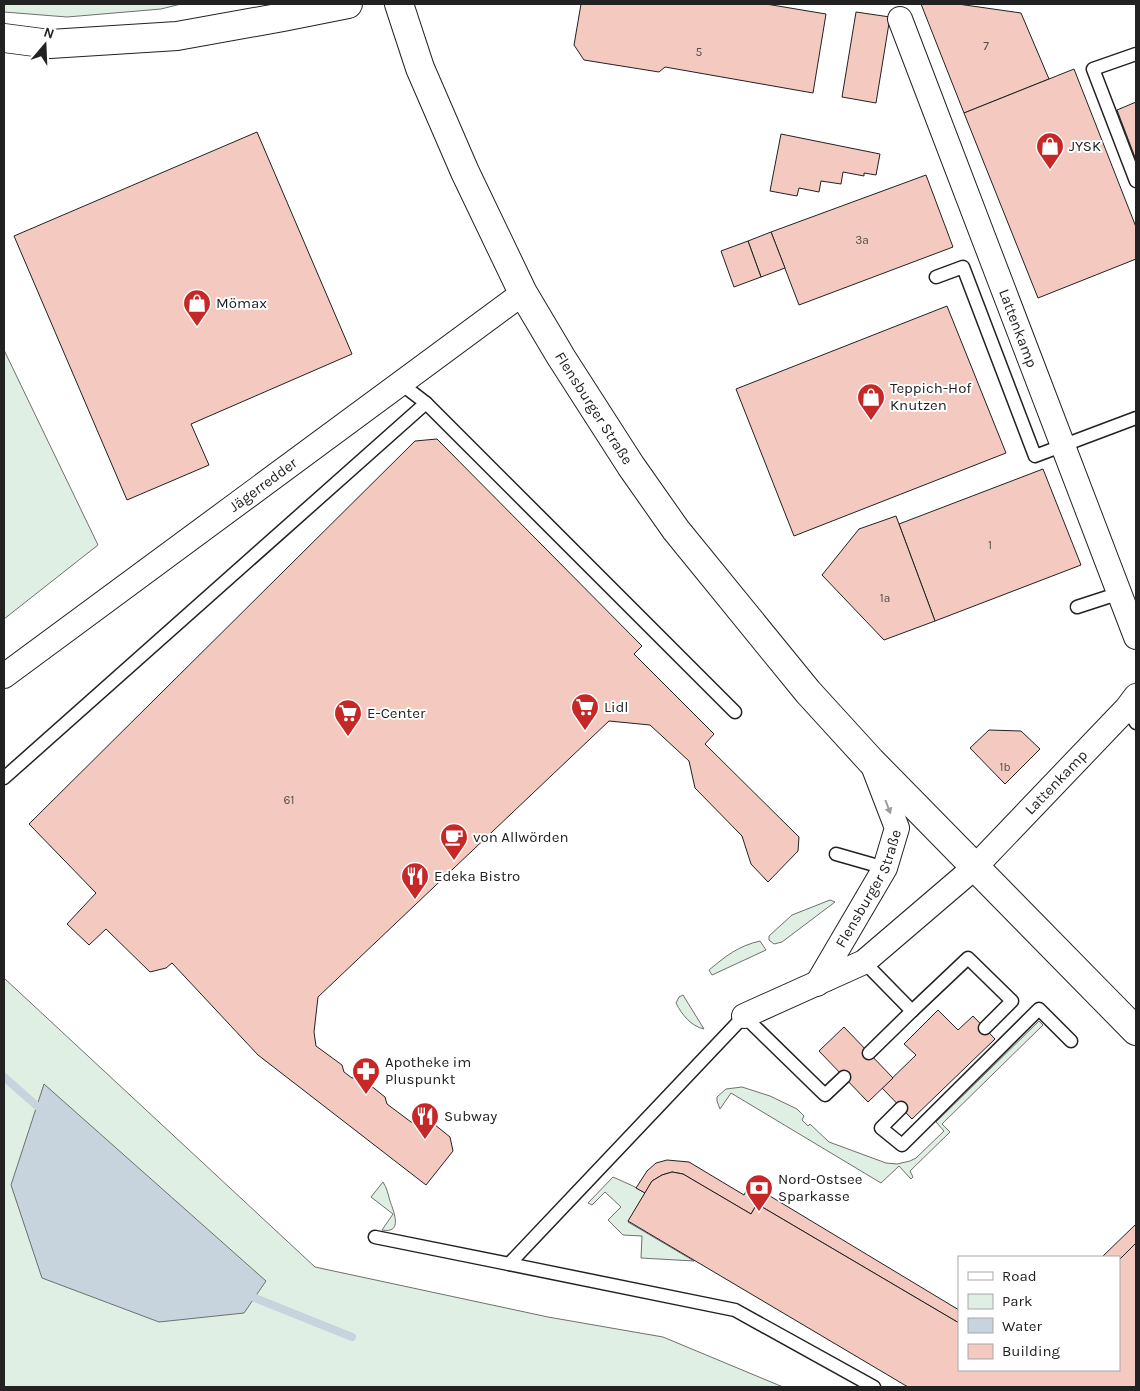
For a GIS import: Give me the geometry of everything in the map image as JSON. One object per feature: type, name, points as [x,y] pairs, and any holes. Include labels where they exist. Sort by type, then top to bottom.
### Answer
[{"type":"street","points":[[4,38],[50,44],[177,36],[348,4]]},
{"type":"street","name":"Flensburger Straße","points":[[399,4],[420,68],[465,172],[523,293],[561,357],[631,466],[676,530],[808,692],[871,761],[1136,1030]]},
{"type":"street","name":"Lattenkamp","points":[[900,19],[1136,637]]},
{"type":"street","name":"Jägerredder","points":[[4,676],[523,293]]},
{"type":"street","name":"Lattenkamp","points":[[975,867],[1133,709]]},
{"type":"street","name":"Flensburger Straße","points":[[817,984],[885,868],[896,828],[871,761]]},
{"type":"street","name":"Flensburger Straße","points":[[744,1016],[864,962],[975,867]]},
{"type":"lane","points":[[1136,54],[1093,69],[1136,181]]},
{"type":"lane","points":[[936,277],[963,267],[1035,456],[1136,418]]},
{"type":"lane","points":[[400,383],[426,403],[735,712]]},
{"type":"lane","points":[[4,778],[426,403]]},
{"type":"lane","points":[[1077,607],[1120,594]]},
{"type":"lane","points":[[836,854],[885,868]]},
{"type":"lane","points":[[869,1053],[968,958],[1012,1001],[985,1028]]},
{"type":"lane","points":[[864,962],[912,1011]]},
{"type":"lane","points":[[902,1108],[881,1128],[902,1145],[1039,1009],[1071,1041]]},
{"type":"lane","points":[[509,1264],[744,1016],[825,1095],[844,1077]]},
{"type":"lane","points":[[375,1237],[735,1310],[874,1387]]},
{"type":"green space","points":[[4,4],[181,4],[161,9],[67,17],[4,12]]},
{"type":"green space","points":[[4,350],[98,545],[4,619]]},
{"type":"green space","points":[[830,900],[835,902],[782,942],[774,944],[769,940],[769,936],[792,915]]},
{"type":"green space","points":[[760,941],[766,950],[712,975],[709,970],[727,956],[745,946]]},
{"type":"green space","points":[[4,978],[315,1267],[548,1317],[663,1337],[783,1387],[4,1387]]},
{"type":"green space","points":[[683,995],[704,1029],[691,1023],[678,1007],[676,1003],[679,997]]},
{"type":"green space","points":[[1039,1021],[1043,1025],[942,1124],[950,1132],[910,1171],[913,1177],[911,1179],[899,1166],[881,1183],[731,1093],[720,1109],[717,1101],[717,1097],[726,1089],[742,1087],[770,1096],[797,1109],[804,1116],[802,1120],[808,1126],[810,1124],[829,1142],[886,1163],[897,1164],[910,1161],[916,1158],[944,1131],[936,1122]]},
{"type":"green space","points":[[613,1177],[645,1193],[628,1222],[694,1261],[641,1258],[642,1236],[623,1235],[608,1220],[621,1207],[605,1192],[592,1205],[588,1203]]},
{"type":"green space","points":[[383,1182],[387,1191],[395,1221],[393,1229],[389,1230],[382,1230],[393,1214],[371,1197]]},
{"type":"water","points":[[44,1084],[266,1281],[244,1313],[159,1322],[42,1278],[11,1185]]},
{"type":"building","points":[[581,4],[766,4],[826,14],[813,93],[665,67],[659,72],[584,60],[574,45]]},
{"type":"building","points":[[921,4],[958,4],[1021,13],[1049,79],[964,113]]},
{"type":"building","points":[[856,12],[890,17],[876,103],[842,97]]},
{"type":"building","name":"JYSK","points":[[1074,69],[1136,227],[1136,259],[1038,298],[964,113]]},
{"type":"building","points":[[1136,102],[1136,160],[1117,110]]},
{"type":"building","name":"Mömax","points":[[257,132],[352,354],[191,424],[209,465],[127,500],[14,236]]},
{"type":"building","points":[[781,134],[880,154],[876,175],[864,173],[864,176],[843,172],[841,184],[821,181],[819,192],[799,188],[797,196],[770,191]]},
{"type":"building","points":[[926,175],[953,247],[799,305],[771,232]]},
{"type":"building","points":[[771,232],[785,268],[761,277],[748,241]]},
{"type":"building","points":[[748,241],[761,277],[734,287],[721,251]]},
{"type":"building","name":"Teppich-Hof Knutzen","points":[[947,306],[1006,453],[794,536],[736,389]]},
{"type":"building","points":[[437,439],[642,646],[634,654],[714,734],[705,744],[799,837],[798,851],[768,882],[751,864],[742,836],[695,788],[689,761],[650,725],[609,721],[318,997],[314,1032],[316,1046],[342,1065],[344,1072],[352,1078],[360,1077],[385,1097],[387,1104],[411,1122],[416,1123],[418,1119],[424,1116],[450,1137],[453,1151],[426,1185],[258,1055],[172,963],[166,968],[150,972],[106,929],[89,945],[67,924],[96,893],[29,824],[415,441]]},
{"type":"building","points":[[1043,469],[1081,565],[935,621],[899,524]]},
{"type":"building","points":[[896,516],[935,621],[884,640],[822,575],[859,529]]},
{"type":"building","points":[[989,730],[1021,731],[1040,749],[1005,784],[970,748]]},
{"type":"building","points":[[938,1010],[958,1030],[973,1016],[995,1039],[912,1119],[882,1088],[916,1055],[904,1044]]},
{"type":"building","points":[[844,1027],[893,1078],[868,1102],[819,1051]]},
{"type":"building","points":[[667,1160],[689,1162],[744,1195],[750,1184],[958,1309],[958,1322],[757,1204],[751,1214],[683,1174],[672,1172],[652,1181],[645,1193],[636,1188],[647,1171],[656,1163]]},
{"type":"building","points":[[672,1172],[683,1174],[751,1214],[757,1204],[958,1322],[958,1371],[1120,1371],[1120,1259],[1136,1243],[1136,1387],[908,1387],[628,1221],[652,1181]]},
{"type":"building","points":[[1136,1224],[1136,1243],[1120,1259],[1120,1256],[1103,1256]]},
{"type":"waterway","points":[[4,1077],[37,1106]]},
{"type":"waterway","points":[[255,1298],[352,1337]]},
{"type":"place","name":"JYSK","points":[[1050,170]]},
{"type":"place","name":"Mömax","points":[[197,327]]},
{"type":"place","name":"Teppich-Hof Knutzen","points":[[871,421]]},
{"type":"place","name":"Lidl","points":[[585,731]]},
{"type":"place","name":"E-Center","points":[[348,737]]},
{"type":"place","name":"von Allwörden","points":[[454,861]]},
{"type":"place","name":"Edeka Bistro","points":[[415,900]]},
{"type":"place","name":"Apotheke im Pluspunkt","points":[[366,1095]]},
{"type":"place","name":"Subway","points":[[425,1140]]},
{"type":"place","name":"Nord-Ostsee Sparkasse","points":[[759,1212]]}]
